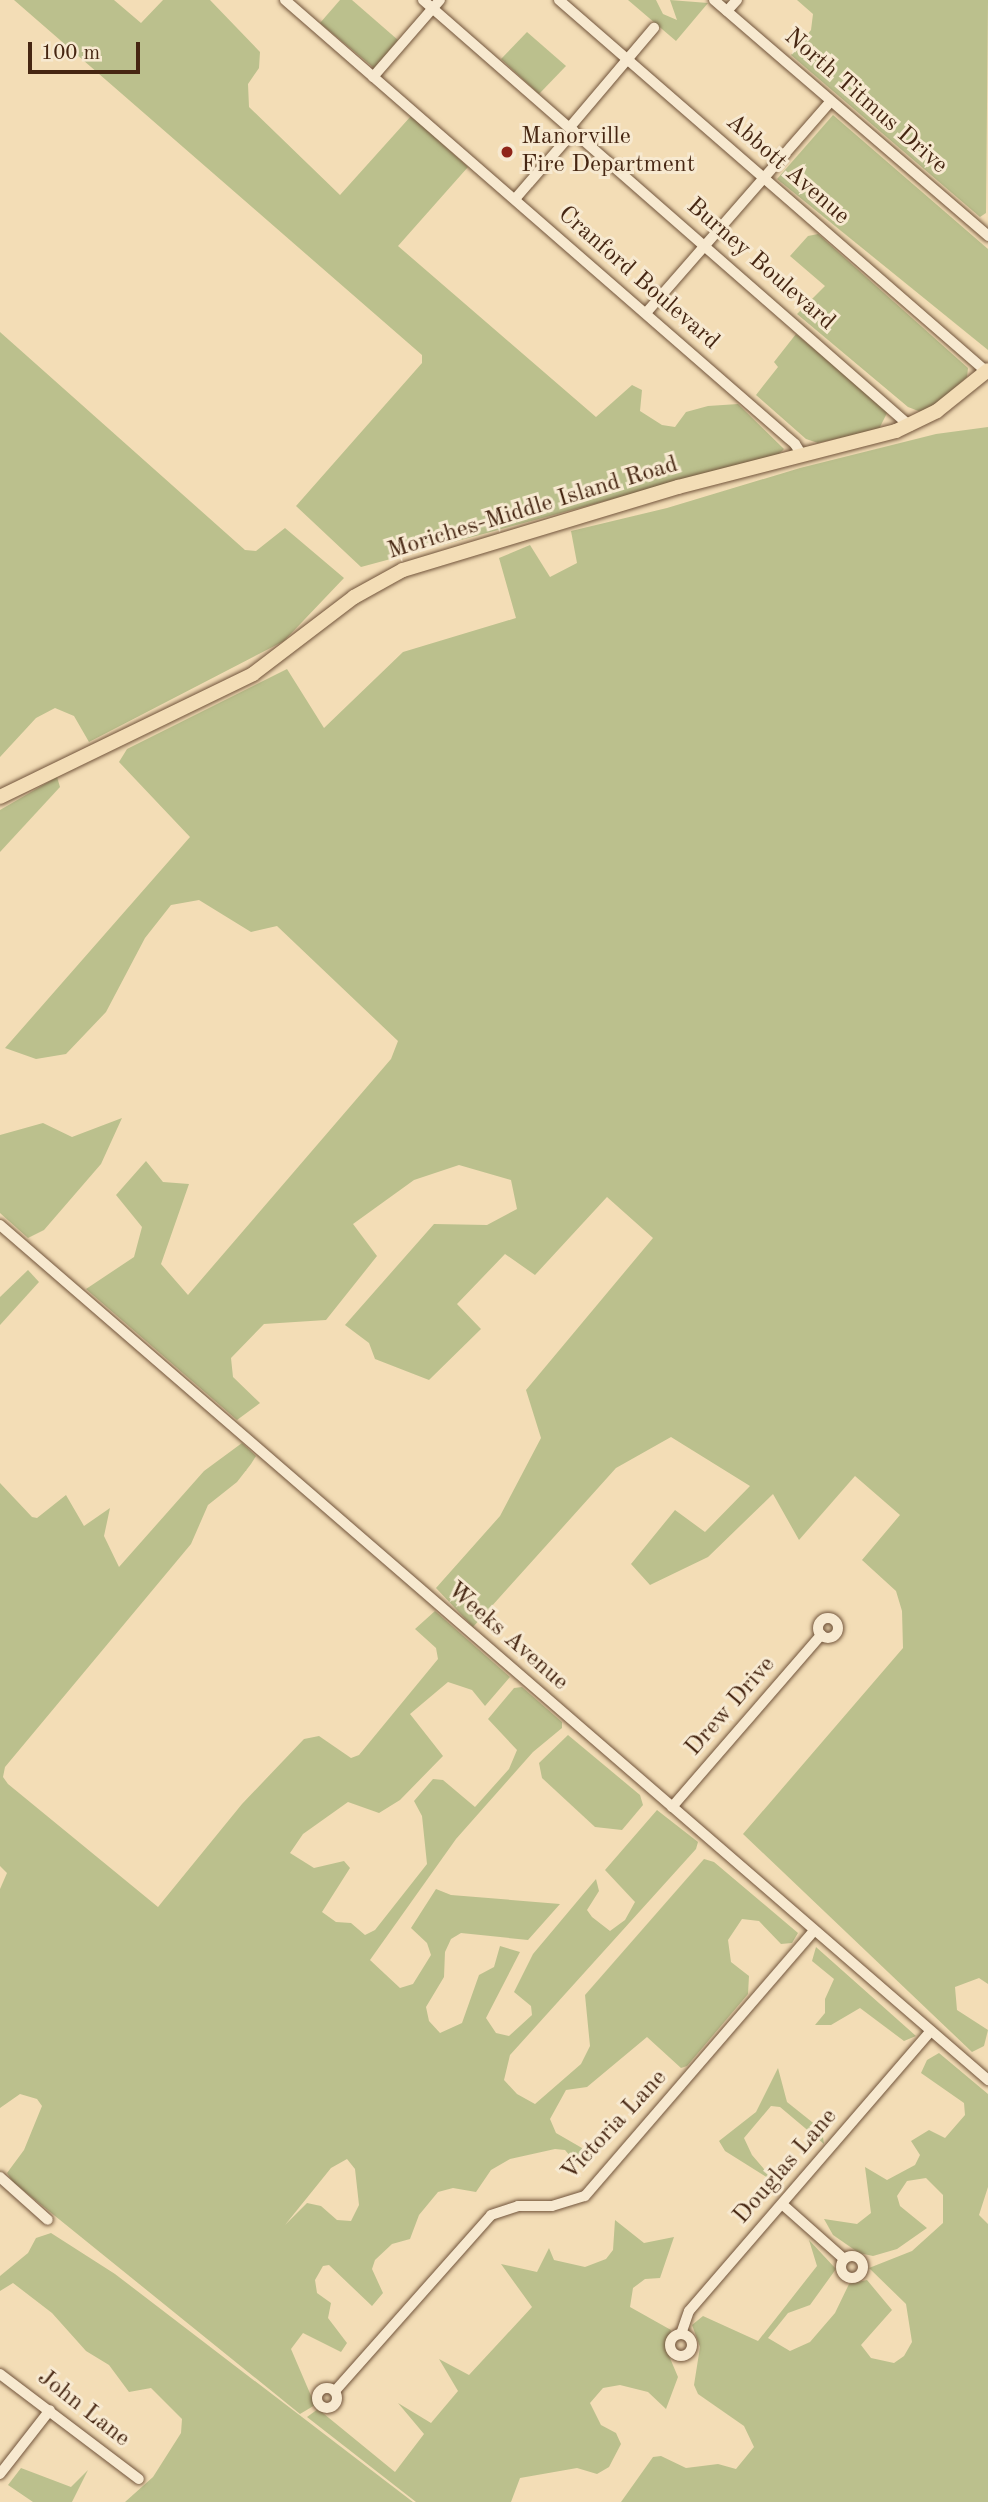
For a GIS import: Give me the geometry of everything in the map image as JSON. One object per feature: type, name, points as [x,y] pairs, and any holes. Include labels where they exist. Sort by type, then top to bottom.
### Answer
[{"type":"main road","name":"Moriches-Middle Island Road","points":[[0,797],[253,674],[354,597],[414,566],[910,426],[957,397],[987,371]]},
{"type":"street","name":"Cranford Boulevard","points":[[285,0],[646,313],[802,455]]},
{"type":"street","name":"Burney Boulevard","points":[[423,0],[436,4],[572,129],[910,426]]},
{"type":"street","name":"Abbott Avenue","points":[[559,0],[987,371]]},
{"type":"street","name":"North Titmus Drive","points":[[714,0],[987,233]]},
{"type":"street","points":[[727,11],[737,0]]},
{"type":"street","points":[[373,77],[436,4]]},
{"type":"street","points":[[515,199],[654,28]]},
{"type":"street","points":[[646,313],[831,101]]},
{"type":"street","name":"Weeks Avenue","points":[[0,1225],[988,2080]]},
{"type":"street","name":"Drew Drive","points":[[672,1807],[821,1635]]},
{"type":"street","name":"Victoria Lane","points":[[335,2391],[491,2216],[518,2206],[552,2206],[585,2196],[814,1931]]},
{"type":"street","name":"Douglas Lane","points":[[681,2334],[689,2311],[931,2031]]},
{"type":"street","points":[[0,2177],[48,2220]]},
{"type":"street","points":[[782,2204],[844,2259]]},
{"type":"street","name":"John Lane","points":[[0,2374],[139,2479]]},
{"type":"street","points":[[0,2474],[50,2410]]},
{"type":"green space","points":[[14,0],[114,0],[141,23],[163,0],[210,0],[260,52],[259,68],[248,84],[249,107],[340,195],[411,116],[468,167],[398,246],[596,417],[632,385],[642,390],[640,411],[662,425],[675,427],[686,412],[708,406],[738,404],[784,449],[779,454],[361,567],[296,506],[422,363],[422,355]]},
{"type":"green space","points":[[340,0],[352,0],[398,40],[374,68],[320,23]]},
{"type":"green space","points":[[628,0],[656,0],[663,14],[677,20],[670,0],[708,3],[676,41]]},
{"type":"green space","points":[[797,0],[988,0],[986,213],[980,217],[791,55],[811,30],[813,14]]},
{"type":"green space","points":[[527,32],[566,66],[539,94],[501,59]]},
{"type":"green space","points":[[833,115],[988,249],[988,350],[777,179]]},
{"type":"green space","points":[[818,234],[968,368],[967,377],[935,405],[921,412],[908,407],[797,314],[825,286],[790,256],[808,236]]},
{"type":"green space","points":[[0,332],[245,550],[256,551],[285,528],[344,578],[284,641],[89,742],[74,716],[55,708],[36,718],[0,757]]},
{"type":"green space","points":[[796,334],[888,411],[879,429],[818,443],[806,439],[756,395],[778,367],[774,362]]},
{"type":"green space","points":[[988,427],[988,1984],[979,1978],[955,1987],[957,2010],[988,2030],[984,2046],[972,2052],[743,1834],[903,1648],[902,1611],[896,1591],[862,1560],[900,1515],[855,1476],[799,1540],[773,1494],[708,1557],[650,1585],[631,1564],[675,1510],[705,1532],[750,1486],[671,1437],[616,1468],[473,1627],[436,1588],[500,1516],[541,1438],[526,1390],[653,1238],[607,1197],[535,1275],[505,1254],[457,1304],[481,1329],[429,1380],[375,1359],[369,1343],[345,1325],[434,1224],[487,1225],[517,1209],[511,1180],[459,1165],[414,1180],[353,1224],[377,1256],[326,1320],[264,1324],[231,1358],[233,1377],[260,1403],[237,1420],[86,1289],[134,1257],[142,1227],[116,1195],[146,1161],[163,1182],[189,1184],[161,1264],[188,1295],[391,1059],[398,1041],[277,926],[251,932],[199,900],[171,905],[145,938],[106,1012],[66,1054],[36,1059],[5,1048],[190,837],[119,762],[127,749],[287,669],[324,728],[403,652],[516,618],[499,558],[530,545],[550,577],[577,563],[571,531],[667,508],[800,468],[936,434]]},
{"type":"green space","points":[[57,777],[60,787],[0,852],[0,810]]},
{"type":"green space","points":[[122,1118],[101,1164],[44,1230],[28,1238],[0,1213],[0,1135],[43,1123],[72,1137]]},
{"type":"green space","points":[[28,1270],[39,1282],[0,1325],[0,1297]]},
{"type":"green space","points":[[242,1443],[256,1456],[237,1482],[208,1505],[191,1544],[5,1767],[3,1777],[8,1784],[158,1907],[242,1804],[304,1739],[319,1736],[351,1758],[359,1755],[438,1659],[436,1648],[415,1629],[435,1611],[510,1677],[485,1706],[472,1690],[448,1682],[410,1714],[443,1756],[400,1800],[379,1813],[348,1802],[303,1834],[290,1853],[314,1868],[344,1861],[350,1868],[322,1912],[336,1922],[351,1923],[365,1935],[375,1930],[427,1864],[422,1816],[414,1801],[433,1779],[443,1780],[475,1807],[509,1769],[517,1750],[488,1719],[514,1688],[522,1687],[562,1722],[562,1728],[533,1752],[456,1839],[370,1960],[400,1988],[413,1984],[431,1955],[427,1943],[411,1928],[436,1889],[451,1895],[560,1904],[528,1940],[461,1933],[451,1939],[445,1952],[444,1977],[426,2007],[429,2021],[440,2033],[462,2023],[479,1975],[494,1967],[500,1946],[520,1952],[486,2018],[496,2033],[509,2036],[532,2015],[531,2006],[514,1992],[533,1954],[596,1879],[599,1891],[587,1910],[610,1931],[625,1920],[635,1902],[605,1870],[657,1810],[698,1842],[696,1849],[510,2055],[504,2080],[517,2094],[535,2104],[581,2064],[590,2046],[585,1995],[704,1859],[714,1862],[798,1933],[792,1943],[781,1944],[759,1921],[742,1919],[728,1940],[731,1962],[749,1976],[748,1994],[687,2066],[681,2068],[647,2037],[587,2087],[566,2090],[550,2119],[556,2133],[582,2148],[588,2164],[577,2164],[565,2150],[555,2149],[510,2159],[491,2170],[476,2192],[453,2188],[438,2192],[419,2215],[410,2239],[392,2244],[375,2260],[372,2269],[383,2293],[372,2306],[329,2265],[323,2266],[315,2280],[317,2293],[331,2303],[328,2318],[347,2343],[341,2352],[303,2333],[291,2349],[315,2405],[300,2414],[13,2182],[7,2173],[24,2150],[42,2106],[37,2099],[20,2094],[0,2108],[0,1889],[7,1873],[0,1866],[0,1483],[32,1517],[37,1518],[66,1495],[84,1526],[110,1508],[104,1536],[119,1567],[204,1471]],"holes":[[[347,2159],[355,2169],[359,2205],[351,2221],[337,2220],[321,2206],[307,2203],[285,2225],[331,2168]]]},
{"type":"green space","points":[[568,1735],[640,1795],[643,1805],[622,1830],[595,1827],[542,1778],[539,1763]]},
{"type":"green space","points":[[816,1947],[916,2036],[904,2041],[860,2008],[831,2025],[815,2025],[825,2013],[825,1999],[834,1979],[812,1961]]},
{"type":"green space","points":[[939,2053],[988,2094],[988,2187],[979,2215],[988,2224],[988,2502],[621,2502],[653,2457],[661,2456],[686,2468],[718,2464],[736,2469],[754,2447],[744,2426],[698,2394],[694,2385],[700,2347],[692,2325],[703,2316],[758,2341],[817,2266],[809,2240],[836,2269],[810,2305],[788,2313],[768,2338],[790,2351],[810,2342],[835,2313],[849,2284],[867,2280],[892,2310],[861,2345],[871,2358],[894,2363],[904,2356],[912,2342],[906,2304],[869,2268],[912,2251],[943,2223],[943,2195],[926,2178],[907,2181],[897,2196],[900,2206],[927,2228],[897,2249],[873,2256],[859,2253],[833,2235],[824,2219],[857,2224],[871,2213],[865,2167],[887,2180],[915,2165],[920,2155],[911,2141],[929,2130],[945,2138],[965,2115],[964,2103],[921,2073],[927,2060]]},
{"type":"green space","points":[[778,2068],[787,2102],[822,2130],[824,2144],[780,2107],[771,2106],[744,2138],[752,2155],[776,2183],[725,2151],[719,2141],[756,2112]]},
{"type":"green space","points":[[615,2220],[644,2243],[674,2237],[660,2278],[645,2279],[633,2288],[630,2307],[671,2330],[667,2351],[678,2377],[666,2409],[648,2392],[620,2385],[603,2388],[590,2403],[601,2425],[616,2433],[621,2444],[609,2467],[597,2474],[577,2468],[520,2478],[511,2502],[416,2502],[307,2417],[318,2409],[395,2472],[424,2434],[398,2403],[431,2423],[458,2391],[439,2359],[469,2375],[532,2307],[501,2264],[537,2272],[549,2248],[554,2260],[585,2267],[606,2259],[613,2250]]},
{"type":"green space","points":[[51,2233],[115,2274],[413,2502],[125,2502],[153,2477],[181,2433],[182,2419],[151,2388],[129,2392],[109,2365],[86,2351],[52,2313],[13,2283],[0,2291],[0,2276],[28,2253],[36,2238]]},
{"type":"green space","points":[[21,2468],[71,2487],[88,2470],[72,2502],[33,2502],[8,2485]]},
{"type":"place","name":"Manorville Fire Department","points":[[507,152]]}]
